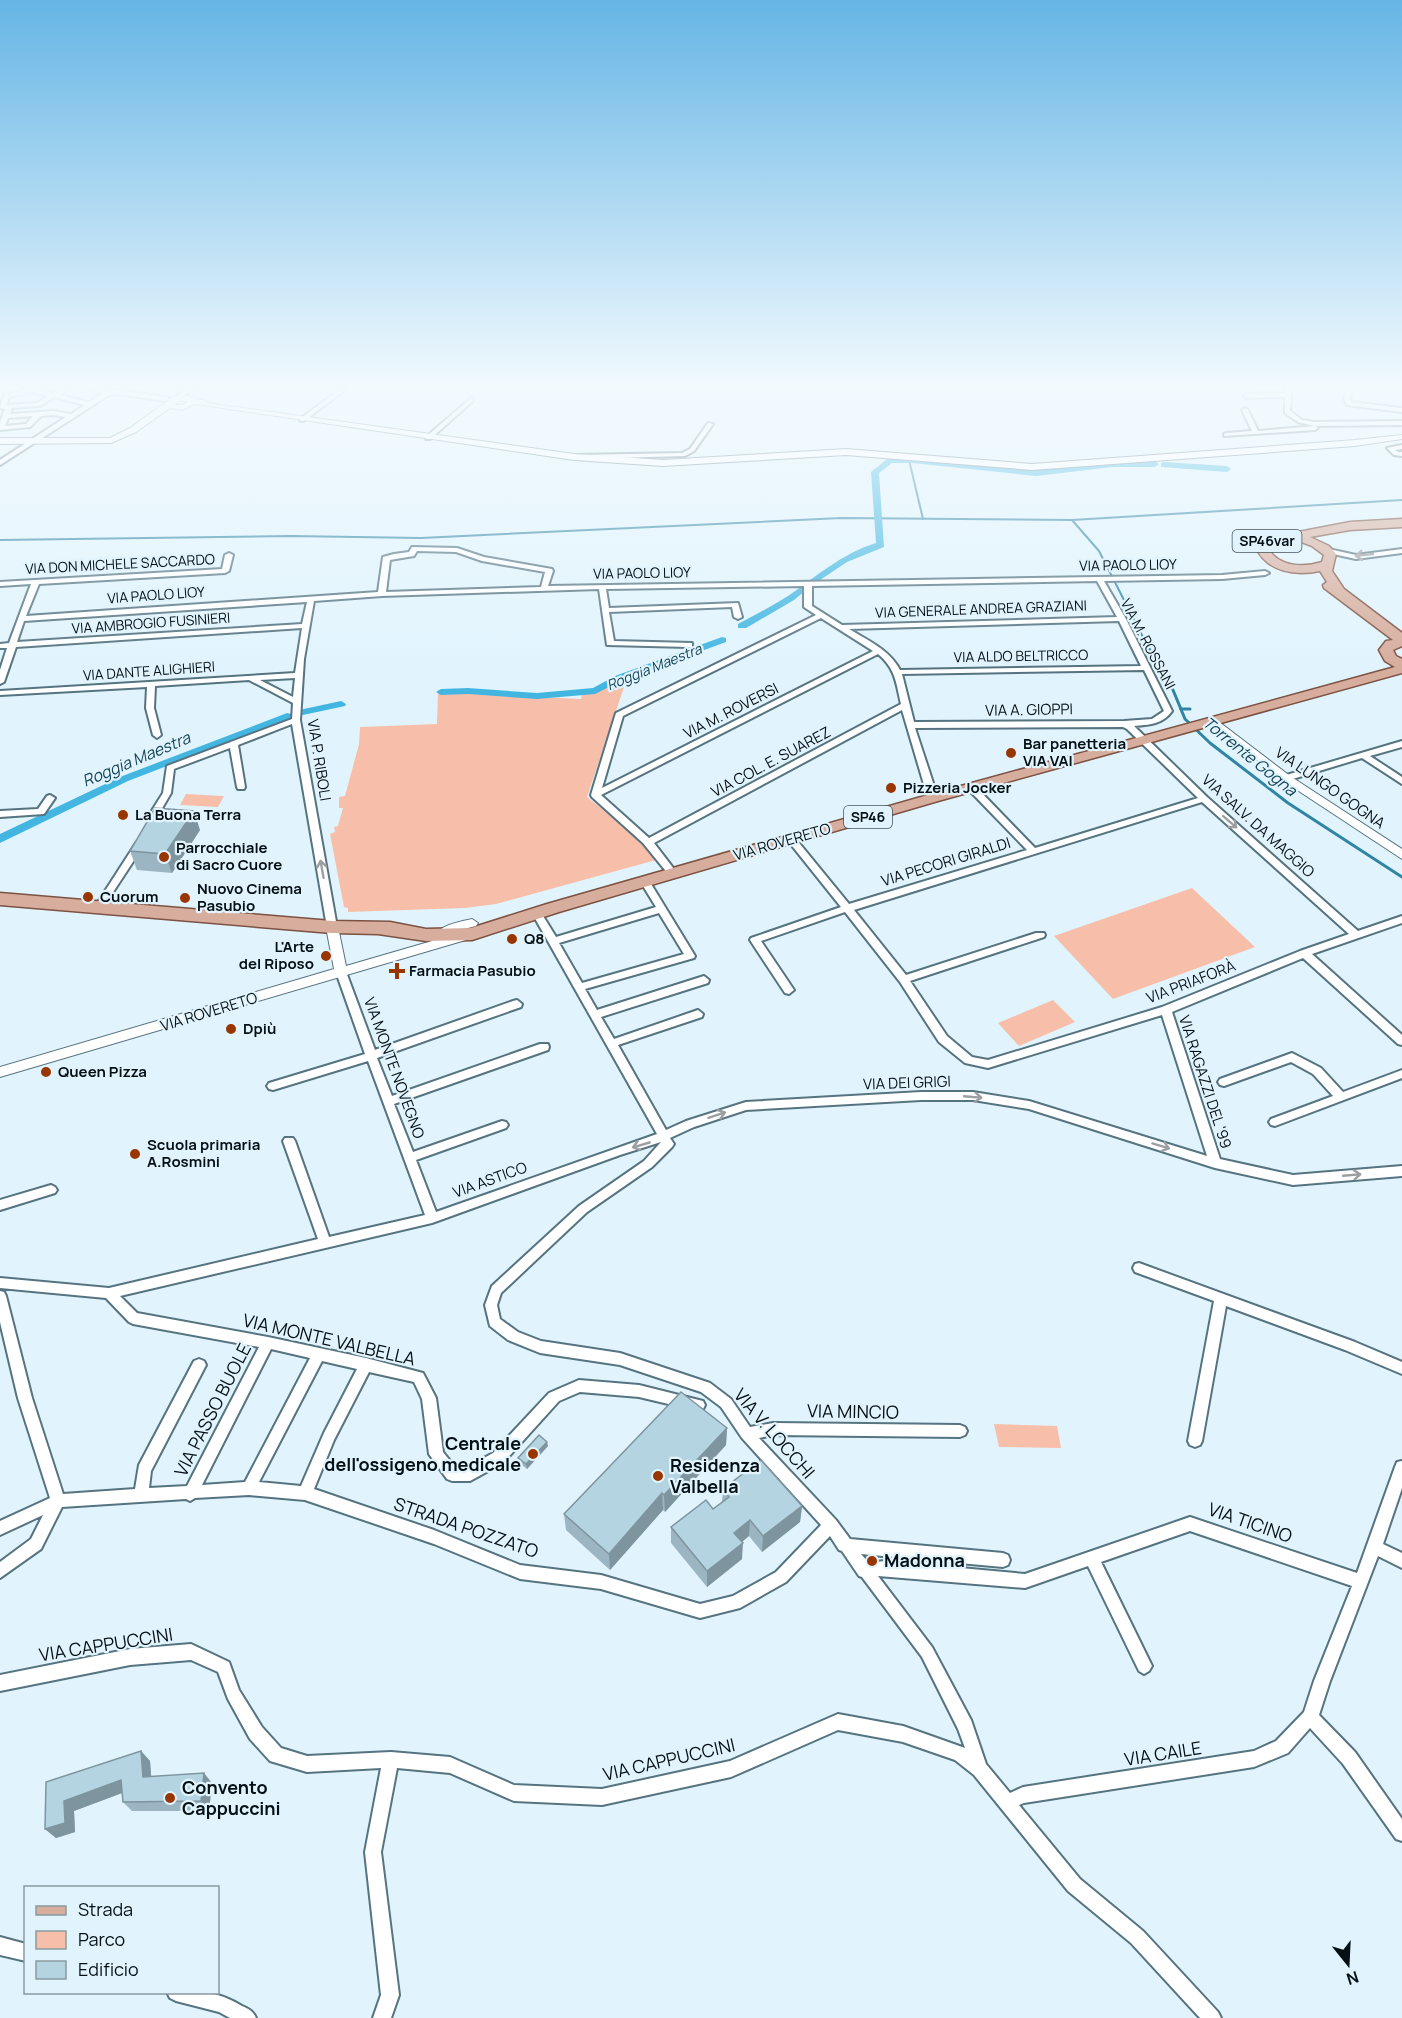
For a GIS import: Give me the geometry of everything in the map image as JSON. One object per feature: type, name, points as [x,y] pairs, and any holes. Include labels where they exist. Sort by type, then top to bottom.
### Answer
[{"type":"main road","name":"SP46var","points":[[1326,549],[1325,540],[1333,532],[1402,523]]},
{"type":"main road","name":"SP46var","points":[[1339,591],[1297,569],[1276,563],[1264,553],[1264,543],[1269,540],[1350,526],[1369,526]]},
{"type":"main road","name":"SP46var","points":[[1287,537],[1308,540],[1326,549]]},
{"type":"main road","points":[[1326,549],[1331,558],[1326,565]]},
{"type":"main road","name":"SP46var","points":[[1297,569],[1314,569],[1326,565],[1328,577],[1339,591],[1372,620],[1402,640],[1387,650]]},
{"type":"main road","name":"SP46var","points":[[1372,620],[1383,634],[1387,650],[1402,667]]},
{"type":"main road","points":[[1369,677],[1385,664],[1387,650]]},
{"type":"main road","name":"SP46","points":[[1208,723],[1402,667]]},
{"type":"main road","name":"VIA ROVERETO","points":[[476,929],[1141,739],[1208,723]]},
{"type":"main road","name":"SP46","points":[[0,899],[332,927],[476,929]]},
{"type":"main road","name":"SP46","points":[[379,928],[428,941],[476,929]]},
{"type":"street","points":[[382,594],[387,559],[411,554],[415,549],[457,550],[482,559],[538,567],[549,571],[544,589]]},
{"type":"street","points":[[1326,549],[1356,557],[1402,551]]},
{"type":"street","name":"VIA DON MICHELE SACCARDO","points":[[0,584],[225,571],[230,555]]},
{"type":"street","name":"VIA PAOLO LIOY","points":[[21,619],[382,594],[602,587],[1222,578],[1265,573]]},
{"type":"street","name":"VIA M. ROSSANI","points":[[1102,579],[1168,711],[1165,717],[1157,721],[1124,724]]},
{"type":"street","points":[[0,682],[36,582]]},
{"type":"street","points":[[808,584],[808,607],[879,651],[892,662],[897,672],[910,725],[933,798]]},
{"type":"street","points":[[602,587],[610,643],[689,645]]},
{"type":"street","name":"VIA P. RIBOLI","points":[[311,598],[304,626],[296,720],[332,927]]},
{"type":"street","points":[[605,610],[735,605],[738,617]]},
{"type":"street","points":[[672,873],[650,842],[595,795],[619,715],[820,616]]},
{"type":"street","name":"VIA GENERALE ANDREA GRAZIANI","points":[[841,627],[1122,619]]},
{"type":"street","name":"VIA AMBROGIO FUSINIERI","points":[[0,646],[304,626]]},
{"type":"street","name":"VIA M. ROVERSI","points":[[595,795],[879,651]]},
{"type":"street","name":"VIA ALDO BELTRICCO","points":[[897,672],[1146,668]]},
{"type":"street","name":"VIA DANTE ALIGHIERI","points":[[0,693],[151,686],[299,675]]},
{"type":"street","points":[[250,678],[297,702]]},
{"type":"street","points":[[151,686],[150,708],[157,735]]},
{"type":"street","name":"VIA COL. E. SUAREZ","points":[[650,842],[905,705]]},
{"type":"street","points":[[99,907],[167,794],[170,768],[296,720]]},
{"type":"street","name":"VIA LUNGO GOGNA","points":[[1208,723],[1402,855]]},
{"type":"street","points":[[1124,724],[1141,739]]},
{"type":"street","name":"VIA A. GIOPPI","points":[[910,725],[1124,724]]},
{"type":"street","name":"VIA SALV. DA MAGGIO","points":[[1141,739],[1204,799],[1356,934]]},
{"type":"street","points":[[233,743],[241,787]]},
{"type":"street","points":[[1286,778],[1402,744]]},
{"type":"street","points":[[1363,755],[1402,781]]},
{"type":"street","points":[[971,787],[1033,851]]},
{"type":"street","points":[[0,814],[41,812],[50,798]]},
{"type":"street","name":"VIA PECORI GIRALDI","points":[[789,990],[755,940],[846,909],[1204,799]]},
{"type":"street","points":[[792,840],[904,979],[1040,935]]},
{"type":"street","points":[[579,987],[690,956],[645,881]]},
{"type":"street","points":[[553,941],[662,909]]},
{"type":"street","points":[[531,915],[553,941],[662,1136]]},
{"type":"street","name":"VIA PRIAFORÀ","points":[[904,979],[942,1039],[969,1060],[988,1064],[1166,1010],[1304,953],[1402,919]]},
{"type":"street","name":"VIA MONTE NOVEGNO","points":[[332,927],[341,972],[387,1102],[432,1218]]},
{"type":"street","name":"VIA ROVERETO","points":[[0,1072],[341,972],[428,941],[476,929]]},
{"type":"street","points":[[1304,953],[1402,1041]]},
{"type":"street","points":[[594,1015],[704,980]]},
{"type":"street","points":[[273,1086],[371,1056],[517,1004]]},
{"type":"street","name":"VIA RAGAZZI DEL '99","points":[[1166,1010],[1215,1163]]},
{"type":"street","points":[[610,1044],[698,1014]]},
{"type":"street","points":[[387,1102],[544,1047]]},
{"type":"street","points":[[1224,1082],[1292,1058],[1317,1071],[1340,1096]]},
{"type":"street","points":[[1275,1122],[1402,1074]]},
{"type":"street","name":"VIA DEI GRIGI","points":[[662,1136],[746,1106],[921,1096],[973,1096],[1029,1105],[1215,1163],[1293,1180],[1402,1171]]},
{"type":"street","points":[[409,1158],[502,1125]]},
{"type":"street","name":"VIA ASTICO","points":[[0,1282],[109,1293],[432,1218],[619,1151],[649,1143],[662,1136]]},
{"type":"street","name":"VIA V. LOCCHI","points":[[662,1136],[668,1144],[648,1164],[583,1209],[496,1290],[492,1305],[494,1322],[513,1336],[540,1347],[620,1359],[705,1387],[726,1403],[747,1434],[831,1525],[927,1652],[965,1726],[980,1769]]},
{"type":"street","points":[[289,1141],[325,1242]]},
{"type":"street","points":[[0,1205],[51,1190]]},
{"type":"street","points":[[1139,1268],[1350,1346],[1402,1368]]},
{"type":"street","name":"VIA MONTE VALBELLA","points":[[109,1293],[133,1318],[268,1343],[418,1377],[429,1398],[436,1454],[452,1474],[470,1474],[498,1458],[554,1397],[579,1386],[639,1391],[698,1405]]},
{"type":"street","points":[[0,1296],[25,1398],[58,1501],[36,1544],[0,1571]]},
{"type":"street","points":[[1195,1441],[1221,1299]]},
{"type":"street","name":"VIA PASSO BUOLE","points":[[190,1494],[268,1343]]},
{"type":"street","points":[[249,1488],[319,1354]]},
{"type":"street","points":[[305,1493],[329,1437],[366,1364]]},
{"type":"street","points":[[141,1496],[144,1470],[199,1365]]},
{"type":"street","name":"VIA MINCIO","points":[[747,1434],[773,1429],[960,1431]]},
{"type":"street","name":"VIA CAILE","points":[[1008,1802],[1023,1795],[1254,1760],[1282,1747],[1310,1717],[1322,1681],[1376,1547],[1402,1467]]},
{"type":"street","name":"STRADA POZZATO","points":[[58,1501],[190,1494],[249,1488],[305,1493],[434,1538],[520,1572],[601,1582],[700,1611],[735,1603],[781,1577],[831,1525]]},
{"type":"street","points":[[0,1528],[58,1501]]},
{"type":"street","name":"VIA TICINO","points":[[864,1571],[884,1568],[1025,1581],[1190,1524],[1350,1577],[1361,1583]]},
{"type":"street","points":[[844,1545],[1003,1560]]},
{"type":"street","points":[[1376,1547],[1402,1561]]},
{"type":"street","points":[[1092,1559],[1144,1666]]},
{"type":"street","name":"VIA CAPPUCCINI","points":[[0,1683],[130,1657],[191,1652],[224,1667],[233,1694],[250,1724],[276,1755],[307,1764],[391,1761],[450,1765],[514,1793],[602,1797],[731,1769],[838,1722],[903,1734],[960,1754],[980,1769],[1074,1885],[1137,1937],[1212,2018]]},
{"type":"street","points":[[1310,1717],[1349,1758],[1402,1833]]},
{"type":"street","points":[[382,2018],[390,1995],[373,1852],[391,1761]]},
{"type":"street","points":[[0,1946],[24,1952]]},
{"type":"street","points":[[184,1994],[222,2004],[247,2018]]},
{"type":"green space","points":[[610,686],[624,687],[587,797],[650,846],[656,860],[496,904],[465,908],[348,912],[348,908],[344,907],[330,834],[335,832],[334,827],[338,826],[343,808],[339,808],[339,797],[345,796],[359,744],[360,727],[437,724],[438,692],[581,699],[582,694]]},
{"type":"green space","points":[[186,794],[224,796],[218,807],[180,805]]},
{"type":"green space","points":[[1192,888],[1255,947],[1113,999],[1054,936]]},
{"type":"green space","points":[[1053,1000],[1075,1022],[1019,1046],[998,1023]]},
{"type":"green space","points":[[994,1424],[1057,1426],[1061,1448],[999,1447]]},
{"type":"building","points":[[155,808],[194,811],[165,854],[130,851]]},
{"type":"building","name":"Residenza Valbella","points":[[681,1392],[727,1428],[664,1495],[662,1493],[609,1554],[564,1514]]},
{"type":"building","points":[[539,1435],[547,1442],[526,1464],[518,1458]]},
{"type":"building","name":"Residenza Valbella","points":[[761,1460],[802,1506],[763,1536],[750,1520],[734,1533],[743,1543],[707,1571],[671,1527],[706,1500],[713,1509],[729,1497],[723,1489]]},
{"type":"building","points":[[141,1751],[143,1777],[204,1773],[201,1801],[123,1802],[121,1780],[64,1801],[65,1823],[45,1829],[46,1782]]},
{"type":"waterway","name":"Roggia Maestra","points":[[810,583],[844,560],[881,545],[876,479]]},
{"type":"waterway","points":[[914,479],[923,519]]},
{"type":"waterway","points":[[1072,520],[1402,500]]},
{"type":"waterway","points":[[0,540],[291,536],[421,538],[841,518],[923,519]]},
{"type":"waterway","points":[[923,519],[1072,520]]},
{"type":"waterway","name":"Torrente Gogna","points":[[1072,520],[1099,551],[1149,649]]},
{"type":"waterway","name":"Roggia Maestra","points":[[742,626],[791,598],[806,586]]},
{"type":"waterway","name":"Roggia Maestra","points":[[441,692],[468,691],[537,696],[595,691],[619,678],[722,640]]},
{"type":"waterway","name":"Torrente Gogna","points":[[1148,647],[1173,690],[1185,719],[1210,743],[1288,803],[1402,877]]},
{"type":"waterway","name":"Roggia Maestra","points":[[303,712],[341,704]]},
{"type":"waterway","points":[[1181,709],[1190,709]]},
{"type":"waterway","name":"Roggia Maestra","points":[[0,839],[124,779],[287,716]]},
{"type":"place","name":"Bar panetteria VIA VAI","points":[[1011,753]]},
{"type":"place","name":"Pizzeria Jocker","points":[[891,788]]},
{"type":"place","name":"La Buona Terra","points":[[123,815]]},
{"type":"place","name":"Parrocchiale di Sacro Cuore","points":[[164,857]]},
{"type":"place","name":"Cuorum","points":[[88,897]]},
{"type":"place","name":"Nuovo Cinema Pasubio","points":[[185,898]]},
{"type":"place","name":"Q8","points":[[512,939]]},
{"type":"place","name":"L'Arte del Riposo","points":[[326,956]]},
{"type":"place","name":"Farmacia Pasubio","points":[[397,971]]},
{"type":"place","name":"Dpiù","points":[[231,1029]]},
{"type":"place","name":"Queen Pizza","points":[[46,1072]]},
{"type":"place","name":"Scuola primaria A.Rosmini","points":[[135,1154]]},
{"type":"place","name":"Centrale dell'ossigeno medicale","points":[[533,1454]]},
{"type":"place","name":"Residenza Valbella","points":[[658,1476]]},
{"type":"place","name":"Madonna","points":[[872,1561]]},
{"type":"place","name":"Convento Cappuccini","points":[[170,1798]]}]
